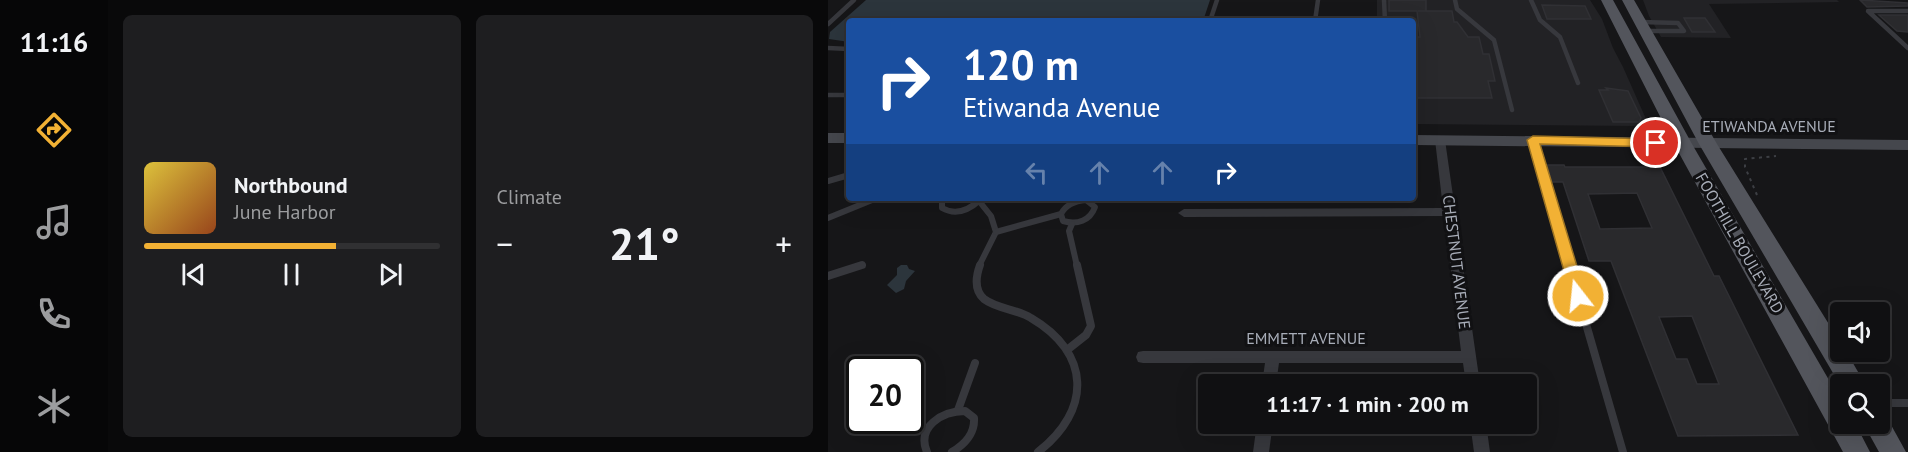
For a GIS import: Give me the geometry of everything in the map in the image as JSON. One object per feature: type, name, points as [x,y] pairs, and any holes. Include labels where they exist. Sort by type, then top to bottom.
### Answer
[{"type":"main road","name":"FOOTHILL BOULEVARD","points":[[1607,0],[1683,144],[1830,404]]},
{"type":"main road","name":"FOOTHILL BOULEVARD","points":[[1628,0],[1708,144],[1847,374]]},
{"type":"main road","points":[[828,138],[846,138]]},
{"type":"main road","name":"ETIWANDA AVENUE","points":[[1416,140],[1908,145]]},
{"type":"main road","name":"FOOTHILL BOULEVARD","points":[[1847,434],[1857,452]]},
{"type":"main road","points":[[1882,434],[1893,452]]},
{"type":"street","name":"CHESTNUT AVENUE","points":[[1440,140],[1472,374]]},
{"type":"street","points":[[1184,213],[1451,212]]},
{"type":"street","points":[[1270,374],[1273,356]]},
{"type":"street","name":"EMMETT AVENUE","points":[[1143,357],[1469,357]]},
{"type":"street","points":[[1262,452],[1264,434]]},
{"type":"street","points":[[1480,434],[1482,452]]},
{"type":"lane","points":[[828,24],[854,0]]},
{"type":"lane","points":[[1211,18],[1217,0]]},
{"type":"lane","points":[[1315,18],[1318,0]]},
{"type":"lane","points":[[1384,0],[1385,18]]},
{"type":"lane","points":[[1455,0],[1457,9],[1494,40],[1512,110]]},
{"type":"lane","points":[[1531,0],[1540,20],[1560,36],[1578,83]]},
{"type":"lane","points":[[1908,11],[1868,11],[1908,48]]},
{"type":"lane","points":[[1678,23],[1684,31],[1643,27],[1678,23]]},
{"type":"lane","points":[[828,48],[846,49]]},
{"type":"lane","points":[[828,95],[846,95]]},
{"type":"lane","points":[[1533,140],[1623,452]]},
{"type":"lane","points":[[828,181],[846,176]]},
{"type":"lane","points":[[828,218],[864,201]]},
{"type":"lane","points":[[942,201],[942,208],[951,212],[966,209],[978,201]]},
{"type":"lane","points":[[981,201],[992,216],[996,232],[979,267],[977,284],[979,293],[987,301],[1040,322],[1067,350],[1078,371],[1078,389],[1072,408],[1060,430],[1038,452]]},
{"type":"lane","points":[[996,232],[1061,214],[1070,203],[1076,201]]},
{"type":"lane","points":[[1061,214],[1064,221],[1072,224],[1084,221],[1094,211],[1093,204],[1086,201]]},
{"type":"lane","points":[[1067,350],[1086,335],[1091,326],[1069,231],[1072,224]]},
{"type":"lane","points":[[828,276],[862,265]]},
{"type":"lane","points":[[958,410],[975,363]]},
{"type":"lane","points":[[1890,403],[1908,403]]},
{"type":"lane","points":[[927,452],[923,445],[927,429],[941,416],[958,410],[970,413],[975,424],[969,438],[952,452]]},
{"type":"path","points":[[1745,167],[1743,161],[1746,157],[1753,157]]},
{"type":"shaded area","points":[[866,0],[1210,0],[1204,18],[846,18],[846,42],[829,39],[830,32]]},
{"type":"shaded area","points":[[1377,0],[1590,0],[1602,19],[1646,119],[1638,126],[1416,124],[1416,18],[1377,18]]},
{"type":"shaded area","points":[[1643,0],[1837,0],[1839,2],[1709,4],[1731,38],[1661,37]]},
{"type":"shaded area","points":[[907,265],[909,269],[915,271],[906,281],[904,289],[896,293],[887,285],[897,275],[897,268]]},
{"type":"building","points":[[1389,0],[1426,0],[1426,11],[1452,11],[1454,22],[1457,22],[1468,37],[1479,37],[1483,54],[1489,54],[1495,81],[1488,81],[1492,98],[1416,98],[1416,37],[1420,37],[1417,11],[1389,11]]},
{"type":"building","points":[[1860,0],[1908,3],[1908,6],[1867,7]]},
{"type":"building","points":[[1542,5],[1585,6],[1591,19],[1547,19]]},
{"type":"building","points":[[1879,15],[1908,15],[1908,32],[1897,31]]},
{"type":"building","points":[[1684,18],[1705,18],[1715,32],[1692,32]]},
{"type":"building","points":[[1606,88],[1628,91],[1641,118],[1639,122],[1613,122],[1599,90],[1608,90]]},
{"type":"building","points":[[1547,165],[1660,167],[1714,276],[1719,276],[1798,435],[1678,436],[1611,261],[1589,261],[1563,182],[1552,182]],"holes":[[[1637,193],[1652,228],[1600,229],[1588,194]],[[1692,316],[1719,384],[1697,384],[1687,359],[1676,359],[1659,317]]]},
{"type":"route","points":[[1578,296],[1533,140],[1656,143]]}]
